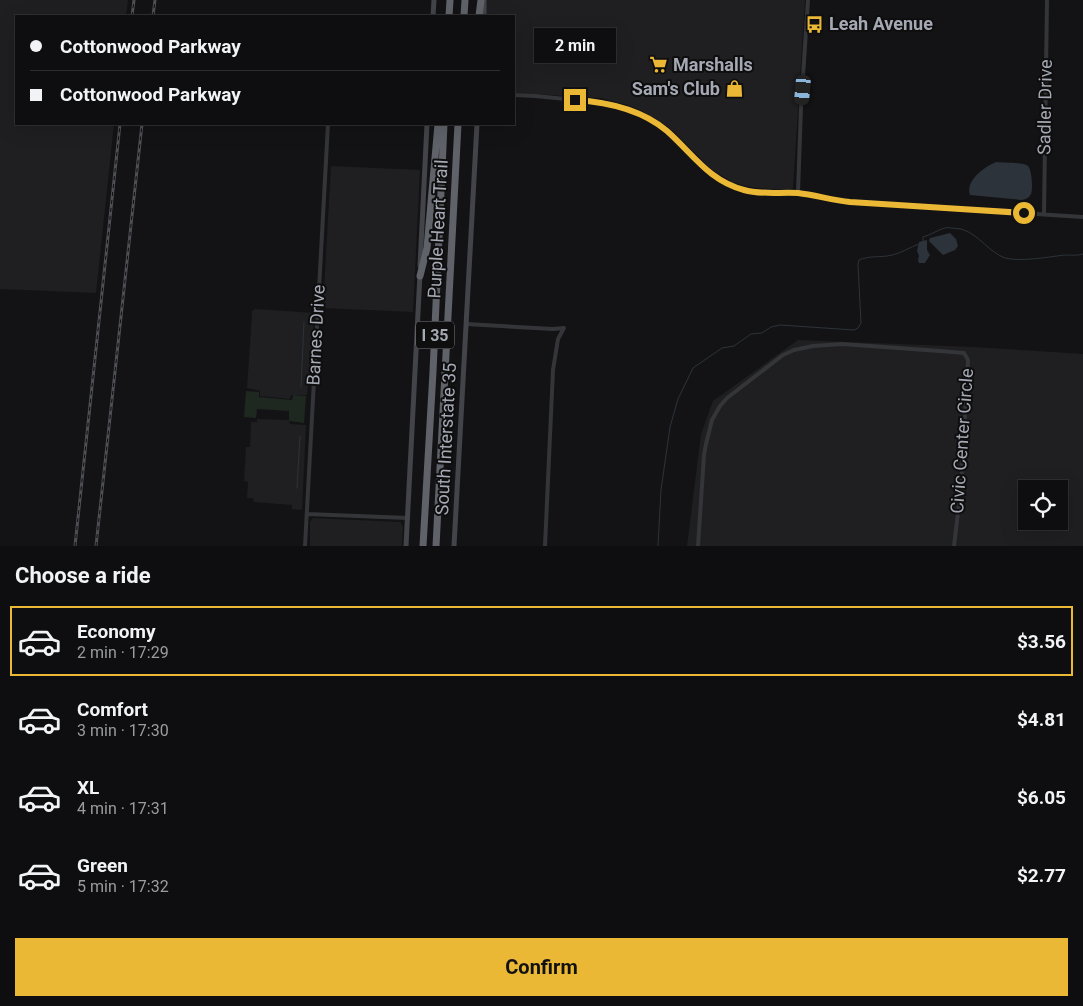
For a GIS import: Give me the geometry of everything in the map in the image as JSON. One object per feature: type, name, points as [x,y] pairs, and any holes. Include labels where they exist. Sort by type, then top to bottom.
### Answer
[{"type":"highway","points":[[449,15],[450,0]]},
{"type":"highway","points":[[464,15],[465,0]]},
{"type":"highway","points":[[479,15],[483,0]]},
{"type":"highway","points":[[420,276],[427,248],[438,125]]},
{"type":"highway","name":"Purple Heart Trail","points":[[424,546],[444,125]]},
{"type":"highway","name":"Purple Heart Trail","points":[[436,546],[458,125]]},
{"type":"highway","points":[[456,168],[462,125]]},
{"type":"main road","points":[[433,15],[434,0]]},
{"type":"main road","points":[[483,0],[484,15]]},
{"type":"main road","name":"South Interstate 35","points":[[406,546],[427,125]]},
{"type":"main road","name":"South Interstate 35","points":[[454,546],[477,125]]},
{"type":"street","points":[[798,193],[808,0]]},
{"type":"street","name":"Sadler Drive","points":[[1044,214],[1047,0]]},
{"type":"street","points":[[515,95],[592,101],[622,107],[652,121],[665,130],[716,178],[746,191],[798,193],[848,202],[1083,217]]},
{"type":"street","name":"Barnes Drive","points":[[305,546],[328,125]]},
{"type":"street","points":[[466,324],[564,328],[558,339],[554,370],[545,546]]},
{"type":"street","name":"Civic Center Circle","points":[[698,546],[706,444],[712,420],[720,406],[745,384],[794,350],[813,346],[842,344],[964,353],[968,360],[961,488],[954,546]]},
{"type":"street","points":[[307,514],[408,518]]},
{"type":"shaded area","points":[[0,0],[128,0],[126,15],[15,15],[15,125],[114,125],[96,293],[0,289]]},
{"type":"shaded area","points":[[486,0],[805,0],[793,188],[788,190],[758,188],[732,182],[711,169],[673,131],[661,122],[627,105],[601,98],[515,93],[515,15],[486,15]]},
{"type":"shaded area","points":[[996,162],[1018,163],[1028,166],[1032,192],[1026,199],[970,195],[970,185],[973,180],[986,167]]},
{"type":"shaded area","points":[[331,166],[420,170],[413,312],[323,308]]},
{"type":"shaded area","points":[[950,233],[956,239],[958,246],[955,250],[943,255],[929,241],[930,238]]},
{"type":"shaded area","points":[[927,240],[927,250],[930,255],[925,263],[919,263],[917,251],[919,242]]},
{"type":"shaded area","points":[[255,309],[314,313],[307,395],[291,395],[290,399],[260,396],[260,391],[247,388],[252,311]]},
{"type":"shaded area","points":[[798,340],[973,347],[1083,354],[1083,546],[687,546],[701,434],[713,401]]},
{"type":"shaded area","points":[[246,391],[259,392],[259,397],[292,400],[293,395],[306,396],[304,423],[289,421],[289,411],[257,409],[256,418],[244,417]]},
{"type":"shaded area","points":[[257,419],[289,420],[290,424],[306,425],[302,510],[292,509],[292,505],[254,502],[253,498],[247,498],[248,482],[244,481],[246,447],[250,447],[251,422],[257,422]]},
{"type":"shaded area","points":[[313,518],[400,522],[403,527],[402,546],[310,546],[310,522]]},
{"type":"waterway","points":[[924,242],[923,237],[942,229],[961,229],[975,236],[994,252],[1005,258],[1026,259],[1083,254]]},
{"type":"waterway","points":[[658,546],[661,490],[670,427],[678,399],[693,368],[722,348],[734,346],[751,334],[762,333],[771,327],[780,325],[854,330],[858,328],[861,323],[859,260],[896,254],[919,244]]},
{"type":"waterway","points":[[301,387],[304,322]]},
{"type":"waterway","points":[[297,488],[300,436]]},
{"type":"railway","points":[[132,15],[134,0]]},
{"type":"railway","points":[[153,15],[155,0]]},
{"type":"railway","points":[[75,546],[120,125]]},
{"type":"railway","points":[[96,546],[142,125]]},
{"type":"place","name":"Leah Avenue","points":[[815,24]]},
{"type":"place","name":"Marshalls","points":[[659,65]]},
{"type":"place","name":"Sam's Club","points":[[734,89]]},
{"type":"route","points":[[575,100],[607,103],[637,113],[665,130],[716,178],[746,191],[798,193],[848,202],[1024,213]]}]
